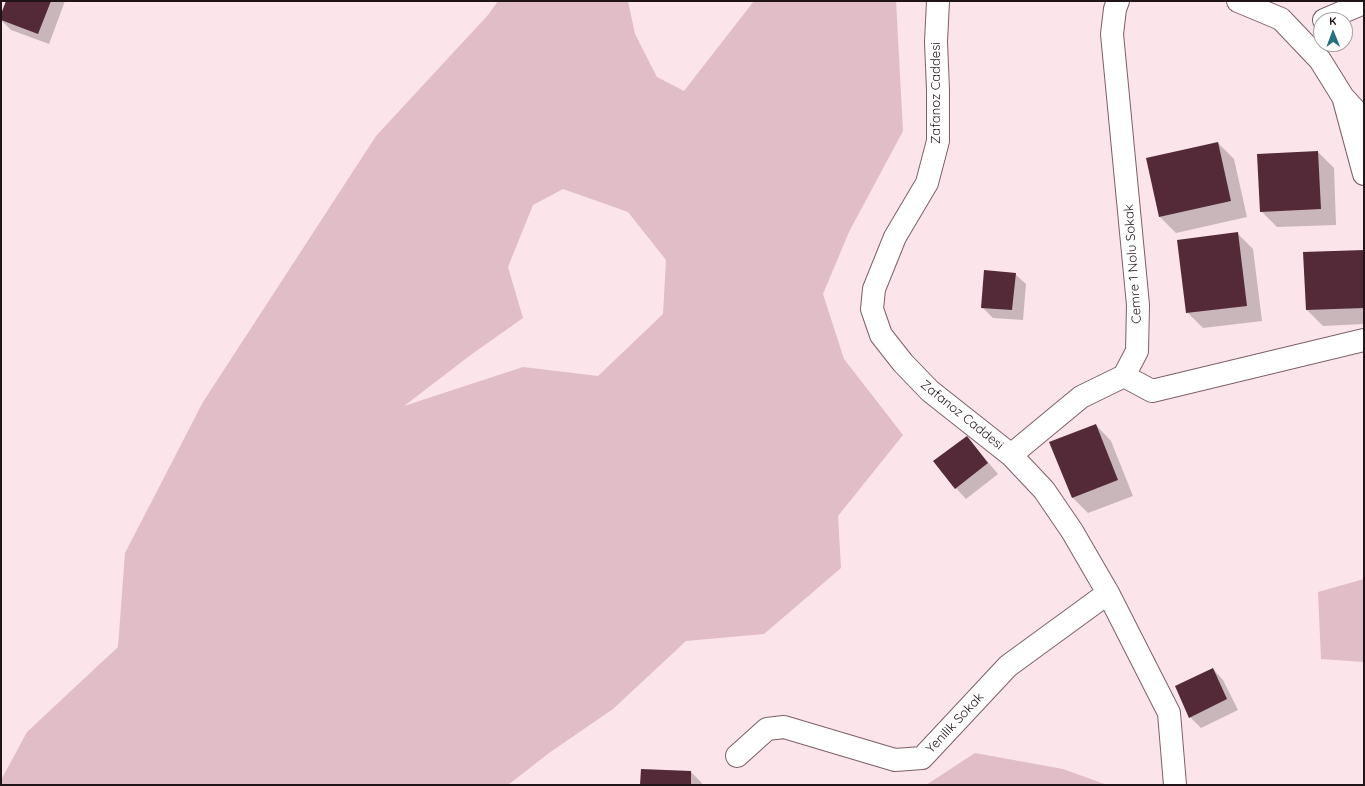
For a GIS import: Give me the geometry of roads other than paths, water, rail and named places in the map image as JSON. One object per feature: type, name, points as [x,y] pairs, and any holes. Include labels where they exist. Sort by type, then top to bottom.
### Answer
[{"type":"street","name":"Zafanoz Caddesi","points":[[938,1],[936,42],[938,141],[927,184],[895,238],[874,289],[872,309],[881,335],[903,363],[930,391],[1011,455],[1044,490],[1072,531],[1108,593],[1169,713],[1174,785]]},
{"type":"street","name":"Cemre 1 Nolu Sokak","points":[[1118,1],[1115,9],[1112,34],[1138,305],[1138,350],[1124,376]]},
{"type":"street","points":[[1238,1],[1281,19],[1320,60],[1343,97],[1364,120]]},
{"type":"street","points":[[1343,12],[1364,3]]},
{"type":"street","points":[[1294,32],[1313,24]]},
{"type":"street","points":[[1343,97],[1364,174]]},
{"type":"street","points":[[1011,455],[1081,397],[1124,376],[1152,391],[1364,340]]},
{"type":"street","name":"Yenilik Sokak","points":[[737,756],[767,729],[784,727],[895,760],[922,758],[1008,666],[1108,593]]}]
